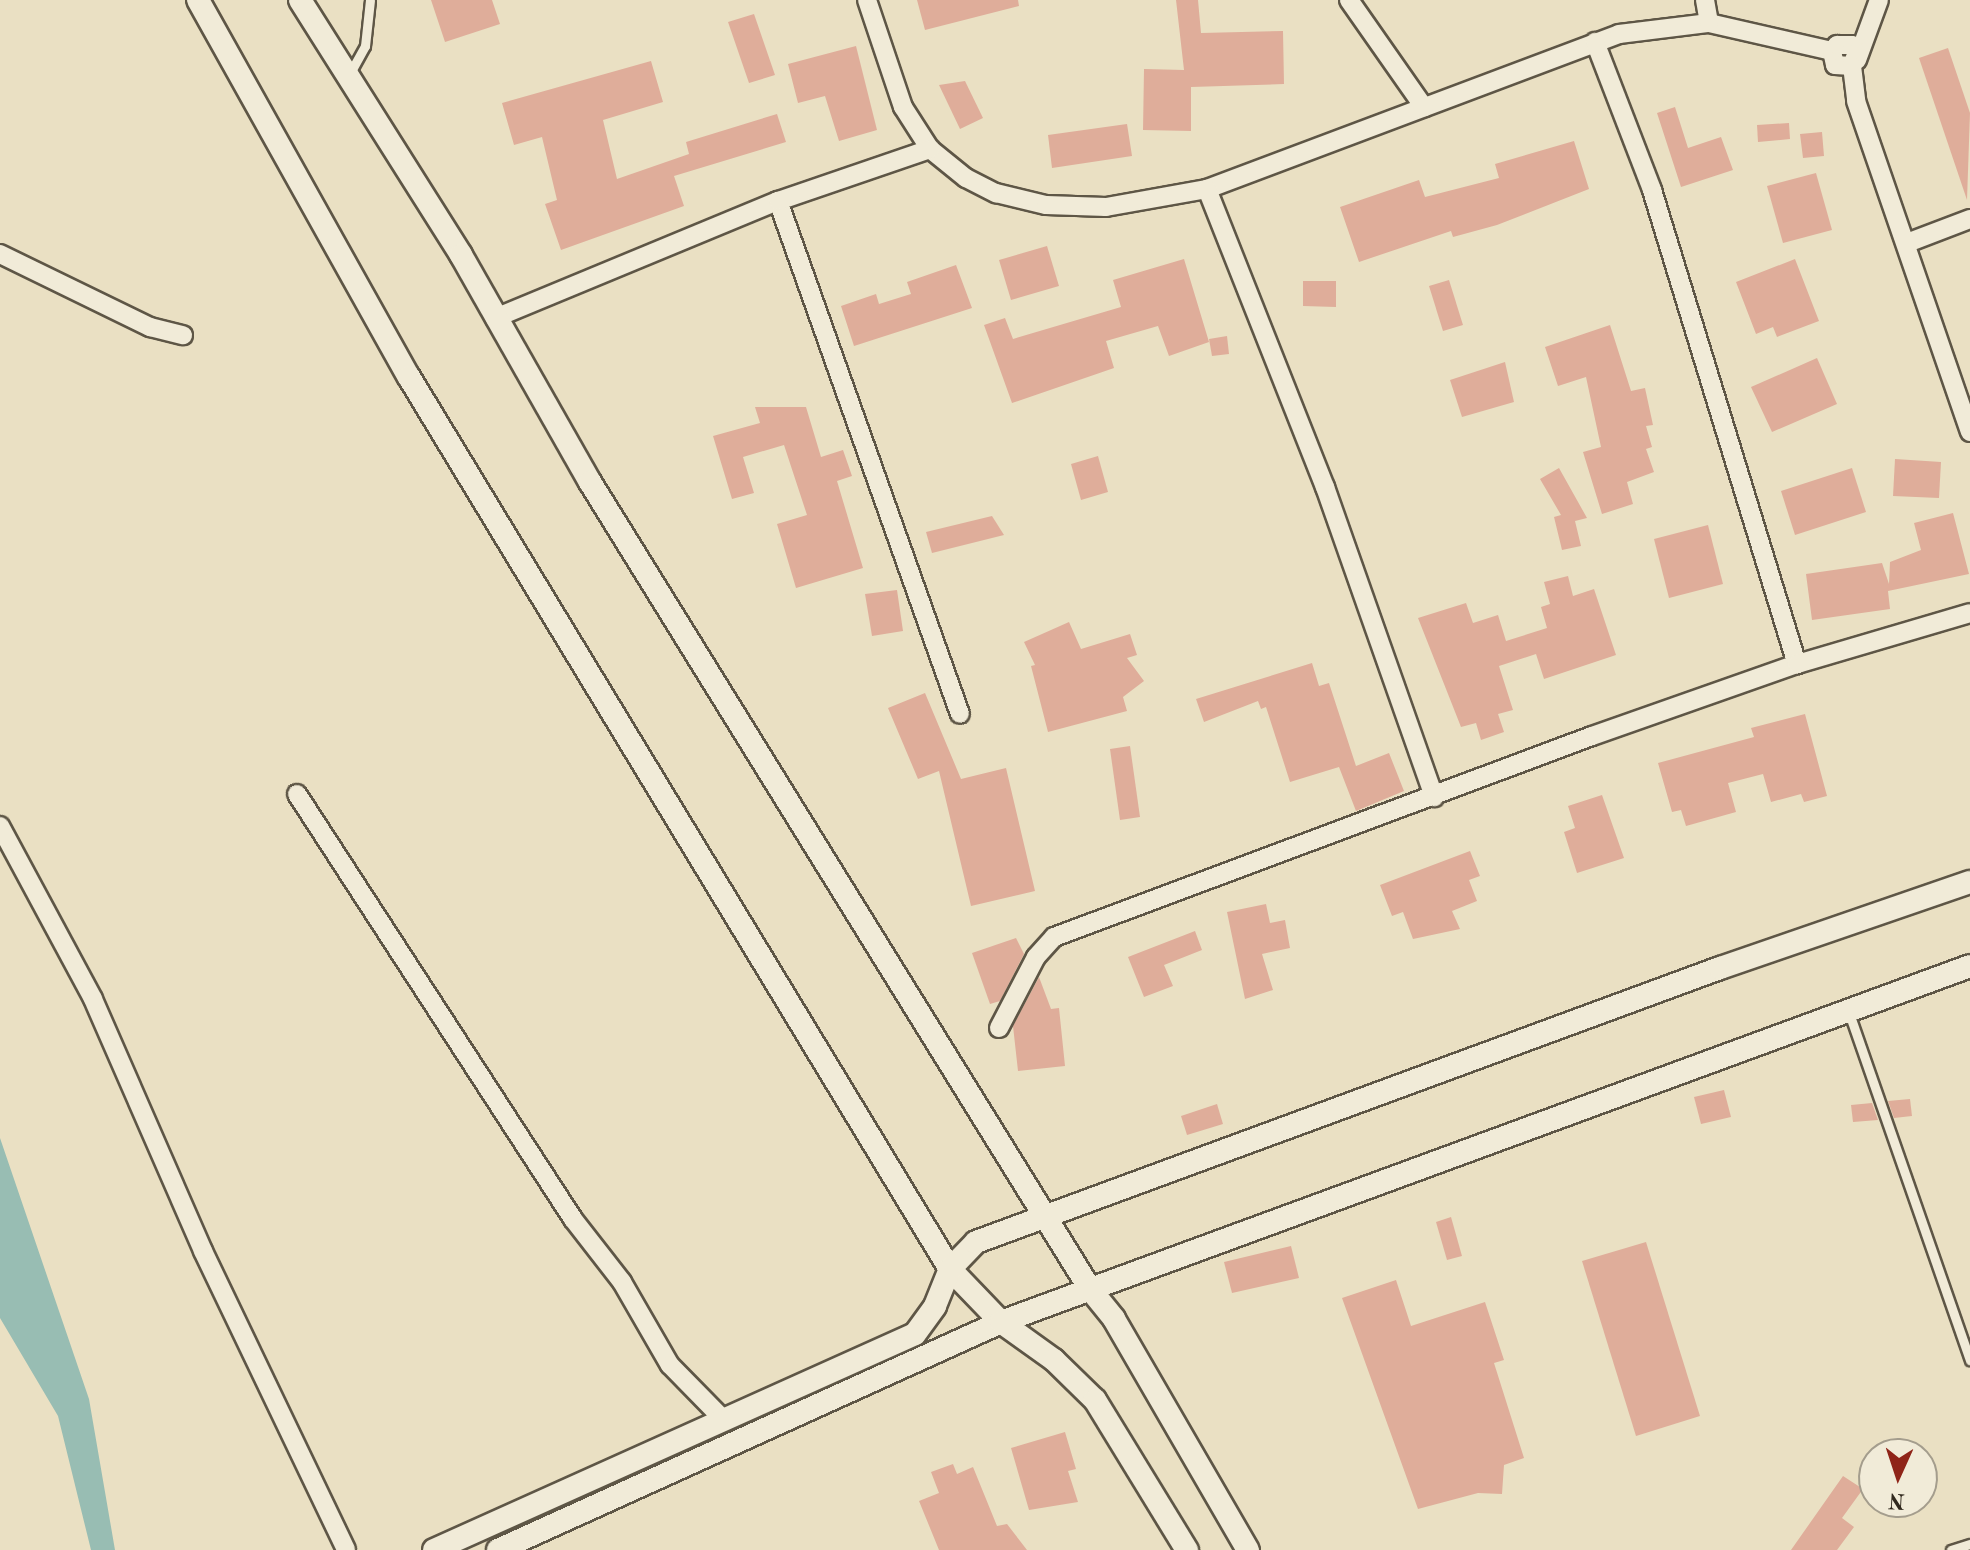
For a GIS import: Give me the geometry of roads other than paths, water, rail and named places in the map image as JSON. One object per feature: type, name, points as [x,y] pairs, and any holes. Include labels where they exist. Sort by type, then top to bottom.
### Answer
[{"type":"street","points":[[198,0],[433,418],[950,1269],[1001,1322],[1054,1360],[1095,1400],[1187,1550]]},
{"type":"street","points":[[300,0],[495,318],[590,482],[1090,1289],[1125,1338],[1248,1550]]},
{"type":"street","points":[[867,0],[903,107],[930,149],[976,183],[1046,205],[1106,207],[1207,189],[1595,42],[1709,23],[1838,47],[1850,65],[1856,101],[1970,432]]},
{"type":"street","points":[[1349,0],[1424,107]]},
{"type":"street","points":[[1705,0],[1709,23]]},
{"type":"street","points":[[1838,47],[1878,3]]},
{"type":"street","points":[[1850,65],[1878,3]]},
{"type":"street","points":[[1595,42],[1652,190],[1797,664]]},
{"type":"street","points":[[495,318],[778,201],[930,149]]},
{"type":"street","points":[[1207,189],[1325,487],[1434,797]]},
{"type":"street","points":[[778,201],[960,714]]},
{"type":"street","points":[[1907,243],[1970,219]]},
{"type":"street","points":[[0,254],[150,327],[183,335]]},
{"type":"street","points":[[999,1028],[1036,957],[1054,937],[1797,664],[1970,613]]},
{"type":"street","points":[[297,794],[573,1219],[622,1282],[670,1365],[721,1417]]},
{"type":"street","points":[[0,826],[93,999],[203,1251],[346,1550]]},
{"type":"street","points":[[434,1550],[721,1417],[915,1334],[935,1306],[950,1269],[976,1242],[1970,882]]},
{"type":"street","points":[[498,1550],[1001,1322],[1970,966]]},
{"type":"lane","points":[[348,76],[365,46],[370,0]]},
{"type":"lane","points":[[1848,1010],[1970,1360]]},
{"type":"lane","points":[[1951,1550],[1970,1544]]},
{"type":"water","points":[[0,1138],[89,1399],[115,1550],[91,1550],[58,1416],[0,1318]]}]
